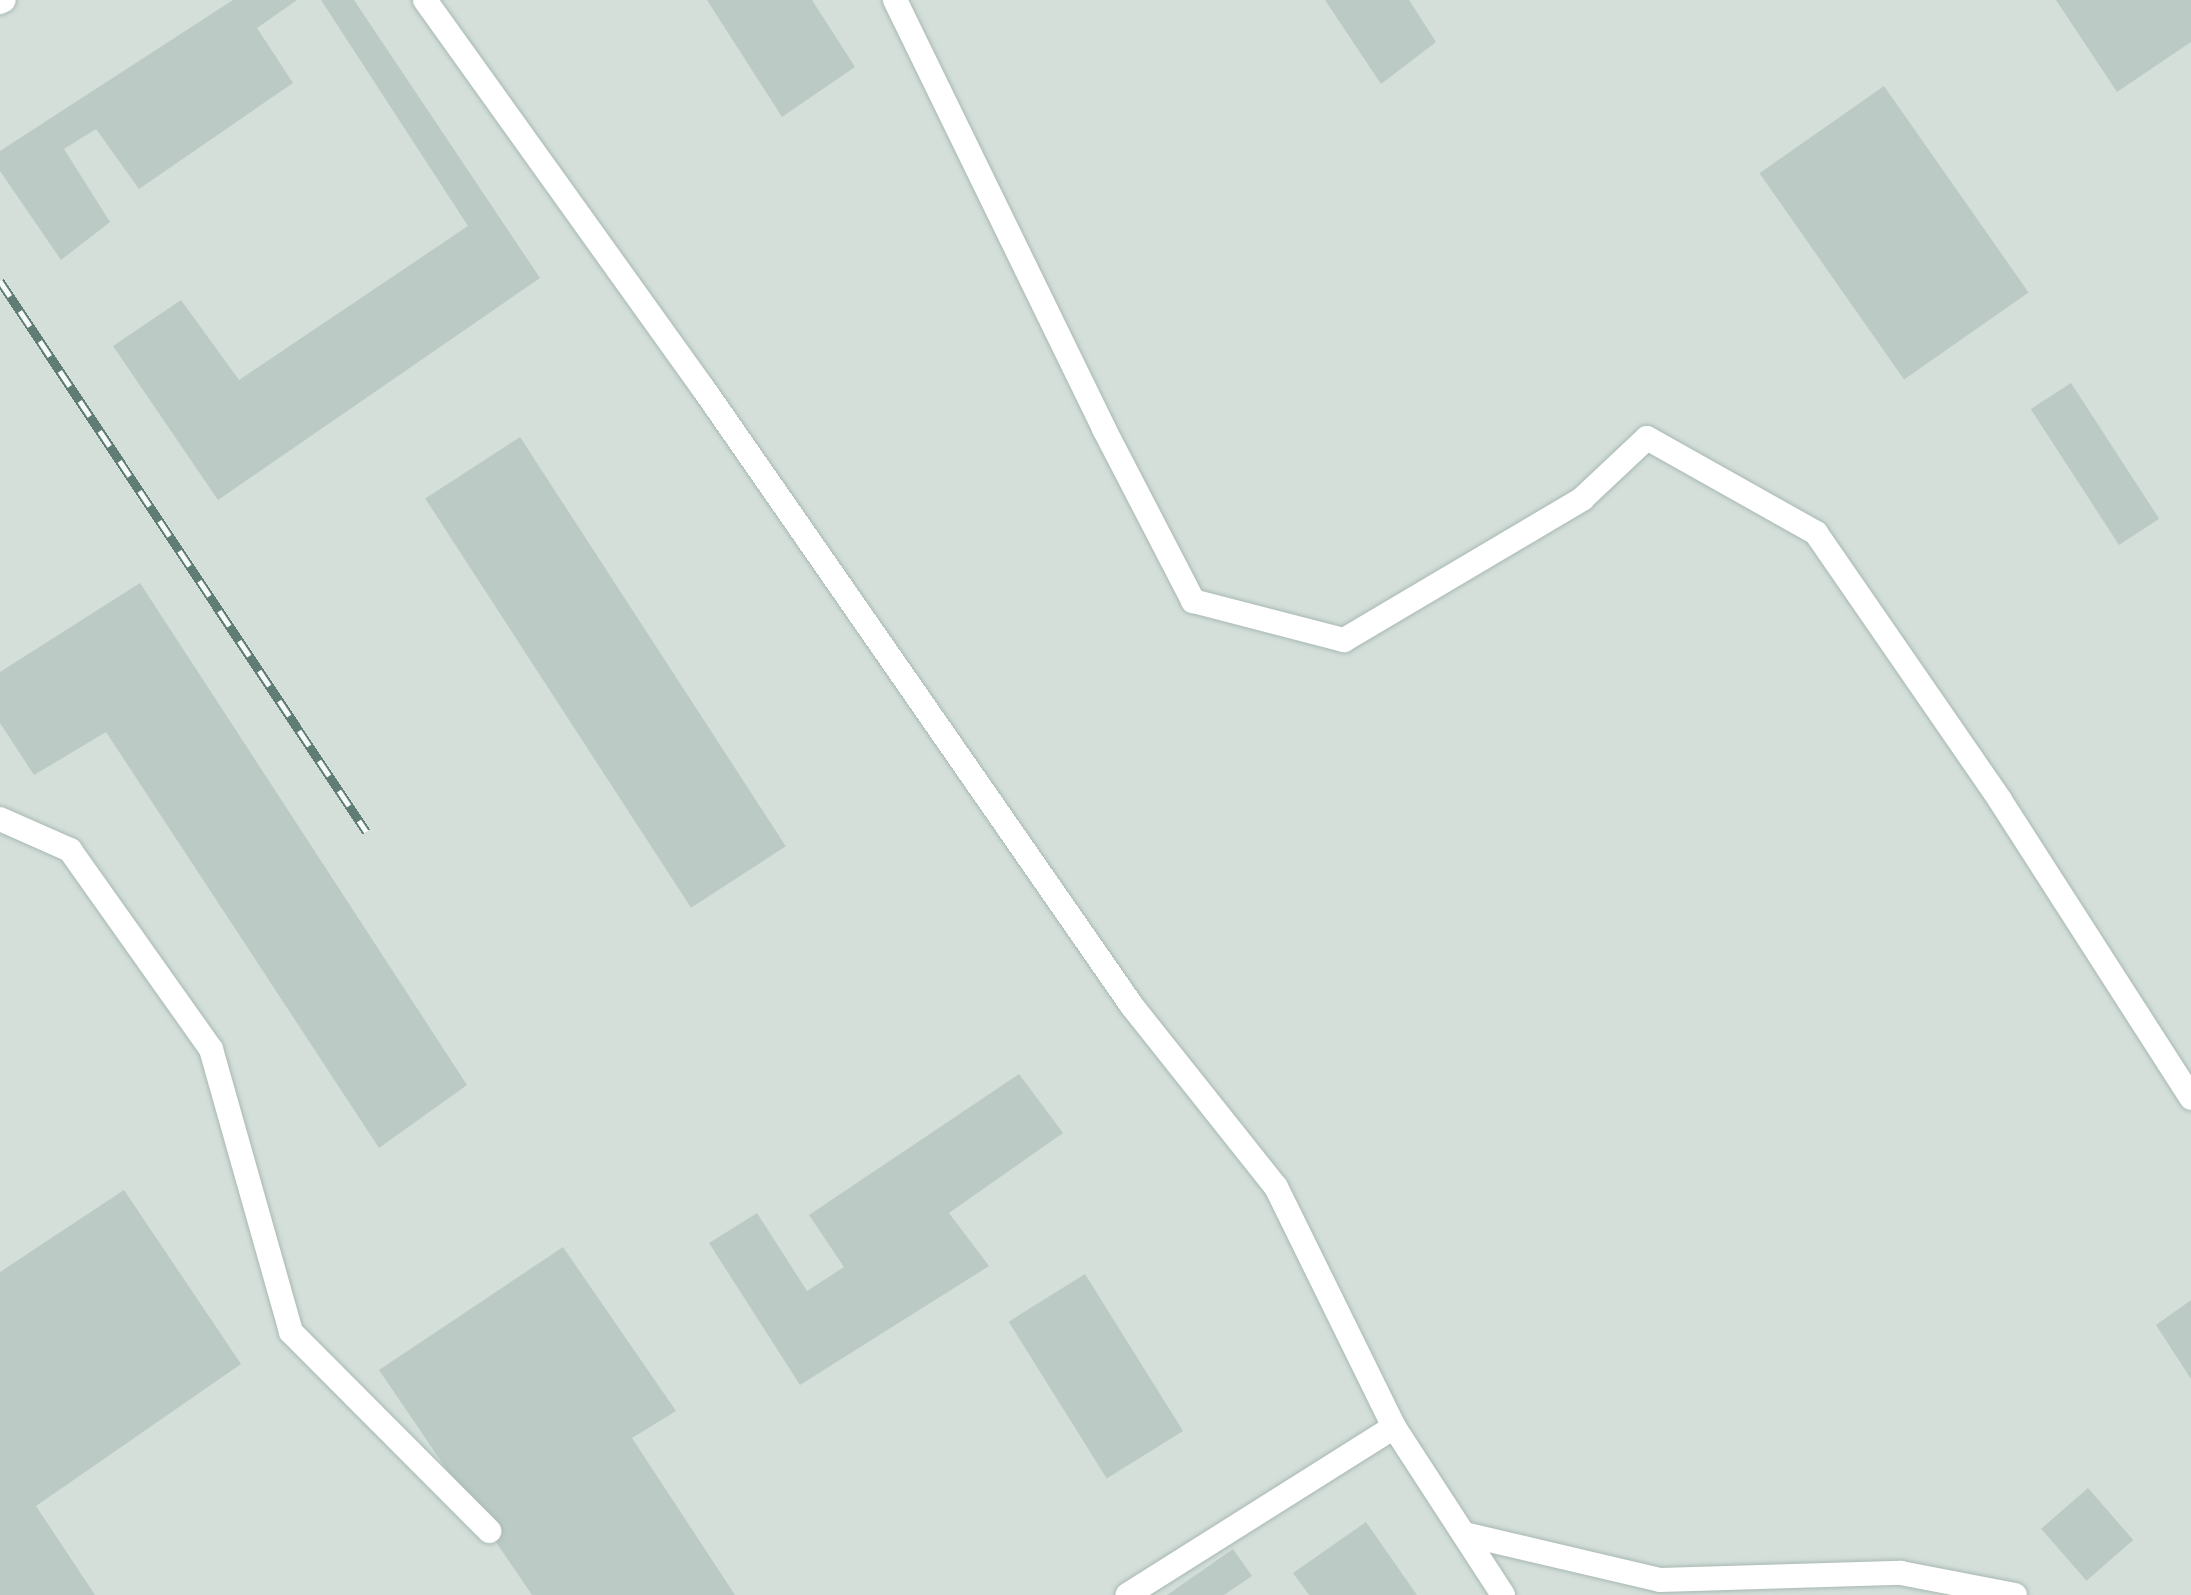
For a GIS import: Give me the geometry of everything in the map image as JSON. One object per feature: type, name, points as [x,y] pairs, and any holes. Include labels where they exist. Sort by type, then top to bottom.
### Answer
[{"type":"lane","points":[[425,0],[712,400],[1132,1006],[1276,1187],[1394,1427],[1503,1595]]},
{"type":"lane","points":[[895,0],[1104,429],[1193,601],[1344,640],[1582,499],[1647,438],[1816,533],[2000,800],[2191,1098]]},
{"type":"lane","points":[[0,819],[70,850],[211,1049],[291,1332],[489,1531]]},
{"type":"lane","points":[[1127,1595],[1394,1427]]},
{"type":"lane","points":[[1464,1534],[1660,1580],[1901,1573],[2015,1595]]},
{"type":"shaded area","points":[[0,0],[2191,0],[2191,1595],[0,1595]]},
{"type":"building","points":[[233,0],[297,0],[257,28],[293,83],[139,189],[96,129],[64,149],[110,222],[61,260],[0,171],[0,151]]},
{"type":"building","points":[[321,0],[354,0],[540,278],[218,500],[113,346],[181,300],[239,380],[468,226]]},
{"type":"building","points":[[707,0],[812,0],[855,67],[782,117]]},
{"type":"building","points":[[1325,0],[1409,0],[1436,42],[1381,84]]},
{"type":"building","points":[[2056,0],[2191,0],[2191,42],[2117,92]]},
{"type":"building","points":[[1884,86],[2029,292],[1904,380],[1759,173]]},
{"type":"building","points":[[2071,383],[2159,519],[2119,545],[2031,409]]},
{"type":"building","points":[[520,437],[786,846],[691,908],[425,499]]},
{"type":"building","points":[[140,583],[467,1085],[379,1148],[106,732],[34,775],[0,723],[0,672]]},
{"type":"building","points":[[1019,1074],[1063,1133],[949,1213],[989,1266],[800,1385],[709,1243],[757,1213],[807,1291],[844,1267],[809,1215]]},
{"type":"building","points":[[124,1190],[241,1364],[36,1506],[95,1595],[0,1595],[0,1272]]},
{"type":"building","points":[[563,1247],[676,1411],[632,1438],[735,1595],[532,1595],[379,1370]]},
{"type":"building","points":[[1085,1274],[1183,1431],[1107,1479],[1009,1322]]},
{"type":"building","points":[[2191,1300],[2191,1379],[2156,1325]]},
{"type":"building","points":[[2088,1488],[2133,1540],[2086,1581],[2041,1529]]},
{"type":"building","points":[[1366,1522],[1417,1595],[1309,1595],[1293,1573]]},
{"type":"building","points":[[1233,1549],[1252,1576],[1224,1595],[1167,1595]]},
{"type":"railway","points":[[0,281],[366,831]]}]
